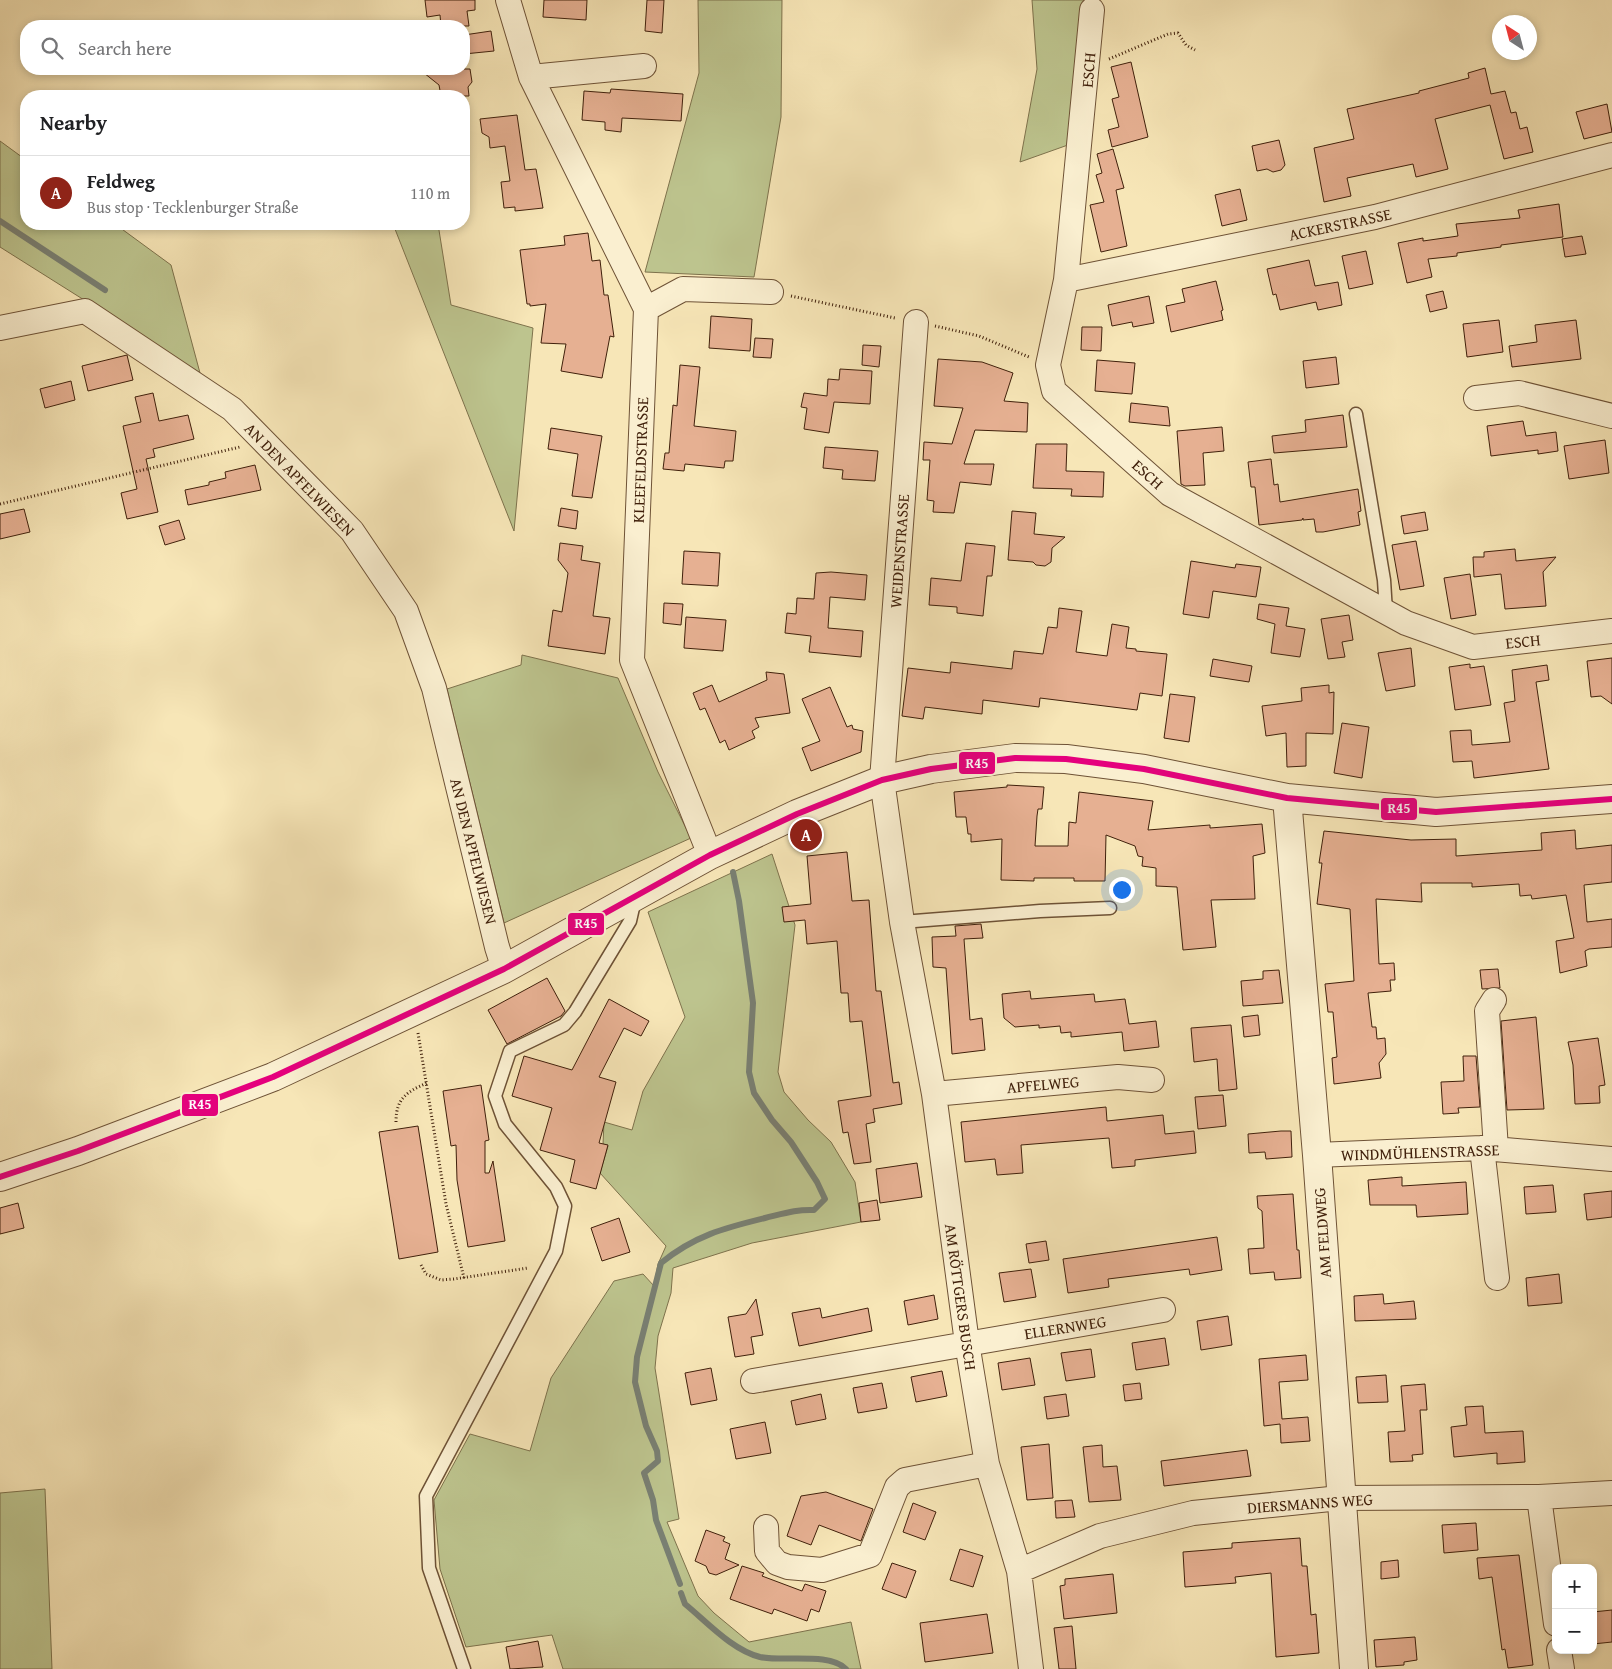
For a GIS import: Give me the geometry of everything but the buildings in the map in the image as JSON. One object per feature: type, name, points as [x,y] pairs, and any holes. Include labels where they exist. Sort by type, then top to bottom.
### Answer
[{"type":"street","name":"KLEEFELDSTRASSE","points":[[508,0],[531,77],[646,309],[632,660],[710,855]]},
{"type":"street","name":"ESCH","points":[[1092,10],[1088,69],[1066,280],[1048,365],[1054,391],[1170,494],[1406,623],[1473,647],[1612,631]]},
{"type":"street","points":[[531,77],[644,66]]},
{"type":"street","name":"ACKERSTRASSE","points":[[1066,280],[1375,217],[1612,155]]},
{"type":"street","points":[[646,309],[683,289],[771,292]]},
{"type":"street","name":"AN DEN APFELWIESEN","points":[[0,328],[84,311],[232,409],[352,531],[406,611],[434,688],[504,969]]},
{"type":"street","name":"WEIDENSTRASSE","points":[[882,780],[916,322]]},
{"type":"street","points":[[1476,398],[1519,393],[1612,416]]},
{"type":"street","points":[[0,1177],[78,1151],[273,1077],[504,969],[710,855],[797,814],[882,780],[984,760],[1015,758],[1066,759],[1144,769],[1287,798],[1436,812],[1612,799]]},
{"type":"street","name":"AM RÖTTGERS BUSCH","points":[[882,780],[902,922],[934,1094],[967,1343],[987,1464],[1019,1571],[1031,1669]]},
{"type":"street","name":"AM FELDWEG","points":[[1287,798],[1317,1155],[1340,1498],[1354,1669]]},
{"type":"street","points":[[1494,1000],[1487,1010],[1489,1149],[1497,1278]]},
{"type":"street","name":"APFELWEG","points":[[934,1094],[1118,1077],[1152,1080]]},
{"type":"street","name":"WINDMÜHLENSTRASSE","points":[[1317,1155],[1489,1149],[1612,1159]]},
{"type":"street","name":"ELLERNWEG","points":[[753,1381],[1163,1310]]},
{"type":"street","points":[[766,1527],[768,1551],[777,1563],[788,1567],[822,1570],[870,1554],[898,1487],[906,1480],[987,1464]]},
{"type":"street","name":"DIERSMANNS WEG","points":[[1019,1571],[1100,1536],[1193,1513],[1340,1498],[1539,1497],[1612,1492]]},
{"type":"street","points":[[1539,1497],[1554,1609]]},
{"type":"street","points":[[1560,1654],[1562,1669]]},
{"type":"lane","points":[[1356,414],[1384,580],[1386,612]]},
{"type":"lane","points":[[464,1669],[429,1568],[426,1496],[556,1251],[565,1206],[556,1188],[506,1124],[495,1096],[510,1051],[564,1025],[576,1012],[630,921],[635,897]]},
{"type":"lane","points":[[902,922],[1040,911],[1110,908]]},
{"type":"path","points":[[1088,69],[1168,34],[1178,34],[1186,44],[1195,50]]},
{"type":"path","points":[[771,292],[979,336],[1048,365]]},
{"type":"path","points":[[0,504],[264,442]]},
{"type":"path","points":[[413,1012],[427,1083],[448,1212],[464,1278]]},
{"type":"path","points":[[396,1122],[400,1100],[409,1090],[427,1083]]},
{"type":"path","points":[[421,1264],[426,1274],[431,1278],[441,1280],[549,1265]]},
{"type":"green space","points":[[698,0],[782,0],[781,117],[754,277],[645,272],[699,73]]},
{"type":"green space","points":[[1032,0],[1095,0],[1082,140],[1020,162],[1037,69]]},
{"type":"green space","points":[[0,141],[20,156],[20,230],[123,230],[171,265],[200,373],[0,247]]},
{"type":"green space","points":[[395,230],[439,230],[451,305],[533,328],[514,531]]},
{"type":"green space","points":[[522,655],[618,678],[658,772],[691,838],[504,923],[447,689],[521,665]]},
{"type":"green space","points":[[772,854],[795,925],[778,1072],[784,1092],[808,1120],[831,1142],[855,1182],[861,1222],[752,1243],[673,1268],[671,1293],[658,1336],[655,1368],[679,1519],[667,1522],[698,1596],[714,1613],[749,1642],[851,1622],[861,1669],[563,1669],[552,1635],[466,1647],[440,1569],[434,1500],[470,1434],[530,1451],[551,1378],[614,1281],[643,1274],[654,1286],[658,1264],[666,1246],[600,1173],[608,1146],[603,1144],[604,1122],[632,1130],[643,1091],[685,1017],[648,912]]},
{"type":"green space","points":[[45,1489],[52,1669],[0,1669],[0,1493]]},
{"type":"waterway","points":[[0,221],[105,290]]},
{"type":"waterway","points":[[680,1584],[656,1520],[653,1500],[644,1473],[658,1461],[657,1451],[646,1426],[635,1382],[637,1357],[661,1263],[685,1246],[710,1234],[783,1213],[814,1210],[825,1199],[817,1182],[791,1142],[772,1120],[754,1093],[749,1072],[753,1003],[739,901],[733,872]]},
{"type":"waterway","points":[[681,1593],[685,1604],[720,1635],[750,1653],[770,1658],[818,1659],[838,1664],[846,1669]]},
{"type":"transit line","name":"R45","points":[[0,1177],[78,1151],[273,1077],[504,969],[710,855],[797,814],[882,780],[931,769],[1015,758],[1066,759],[1144,769],[1287,798],[1436,812],[1612,799]]},
{"type":"place","name":"Feldweg","points":[[806,835]]}]
